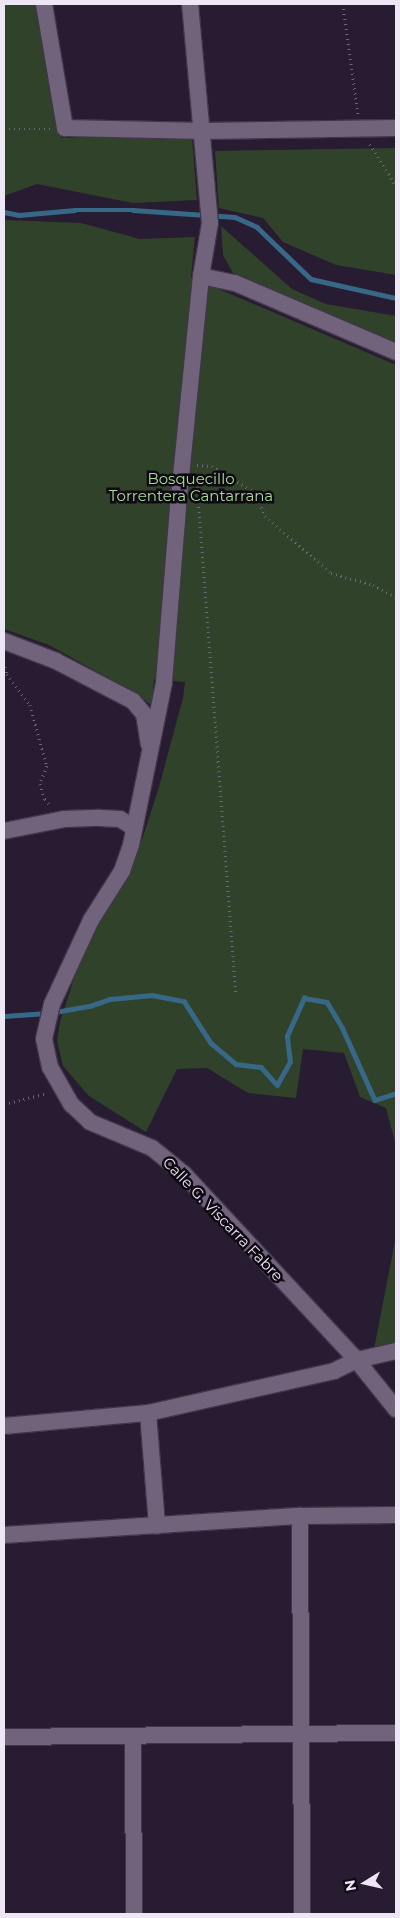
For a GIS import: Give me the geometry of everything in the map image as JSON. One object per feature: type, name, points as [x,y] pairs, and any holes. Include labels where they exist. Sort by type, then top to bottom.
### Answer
[{"type":"street","points":[[44,4],[65,128],[203,131],[396,128]]},
{"type":"street","points":[[146,784],[164,683],[191,461],[201,276],[210,215],[190,4]]},
{"type":"street","points":[[201,276],[235,283],[396,352]]},
{"type":"street","points":[[4,640],[56,661],[133,700],[144,714],[149,741],[146,784]]},
{"type":"street","name":"Calle G. Viscarra Fabre","points":[[146,784],[133,828],[131,845],[122,871],[91,920],[45,1023],[44,1039],[50,1067],[60,1089],[90,1122],[152,1148],[183,1173],[357,1360],[396,1409]]},
{"type":"street","points":[[4,831],[64,819],[120,819],[133,828]]},
{"type":"street","points":[[4,1426],[148,1413],[334,1371],[357,1360],[396,1351]]},
{"type":"street","points":[[148,1413],[157,1526]]},
{"type":"street","points":[[300,1516],[302,1914]]},
{"type":"street","points":[[4,1535],[300,1516],[396,1516]]},
{"type":"street","points":[[4,1737],[396,1733]]},
{"type":"street","points":[[134,1736],[134,1914]]},
{"type":"path","points":[[343,4],[360,128],[396,186]]},
{"type":"path","points":[[4,129],[65,128]]},
{"type":"path","points":[[236,994],[191,461],[212,466],[256,493],[265,516],[331,573],[373,585],[396,597]]},
{"type":"path","points":[[4,662],[7,674],[30,705],[47,766],[40,784],[44,799],[64,819]]},
{"type":"path","points":[[4,1104],[60,1089]]},
{"type":"green space","points":[[4,4],[40,4],[61,138],[192,137],[197,200],[133,203],[37,184],[4,196]]},
{"type":"green space","points":[[396,148],[396,275],[336,265],[283,242],[263,218],[219,208],[215,151]]},
{"type":"green space","name":"Bosquecillo Torrentera Cantarrana","points":[[4,220],[81,223],[140,239],[195,237],[191,277],[396,365],[396,1146],[386,1108],[360,1097],[344,1053],[303,1049],[296,1098],[248,1093],[207,1068],[177,1069],[146,1132],[89,1096],[63,1066],[57,1041],[60,1022],[90,929],[137,855],[159,787],[183,698],[185,682],[154,679],[152,706],[139,695],[49,645],[4,629]]},
{"type":"green space","points":[[221,226],[292,289],[326,304],[396,316],[396,344],[233,273],[223,255]]},
{"type":"green space","points":[[396,1236],[396,1343],[374,1349]]},
{"type":"waterway","points":[[4,212],[19,215],[75,210],[133,210],[235,217],[257,227],[311,279],[396,298]]},
{"type":"waterway","points":[[55,1012],[90,1006],[110,999],[152,995],[184,1001],[211,1043],[236,1064],[261,1067],[277,1085],[290,1062],[287,1036],[304,998],[327,1002],[342,1027],[375,1100],[396,1093]]},
{"type":"waterway","points":[[4,1016],[47,1013]]}]
